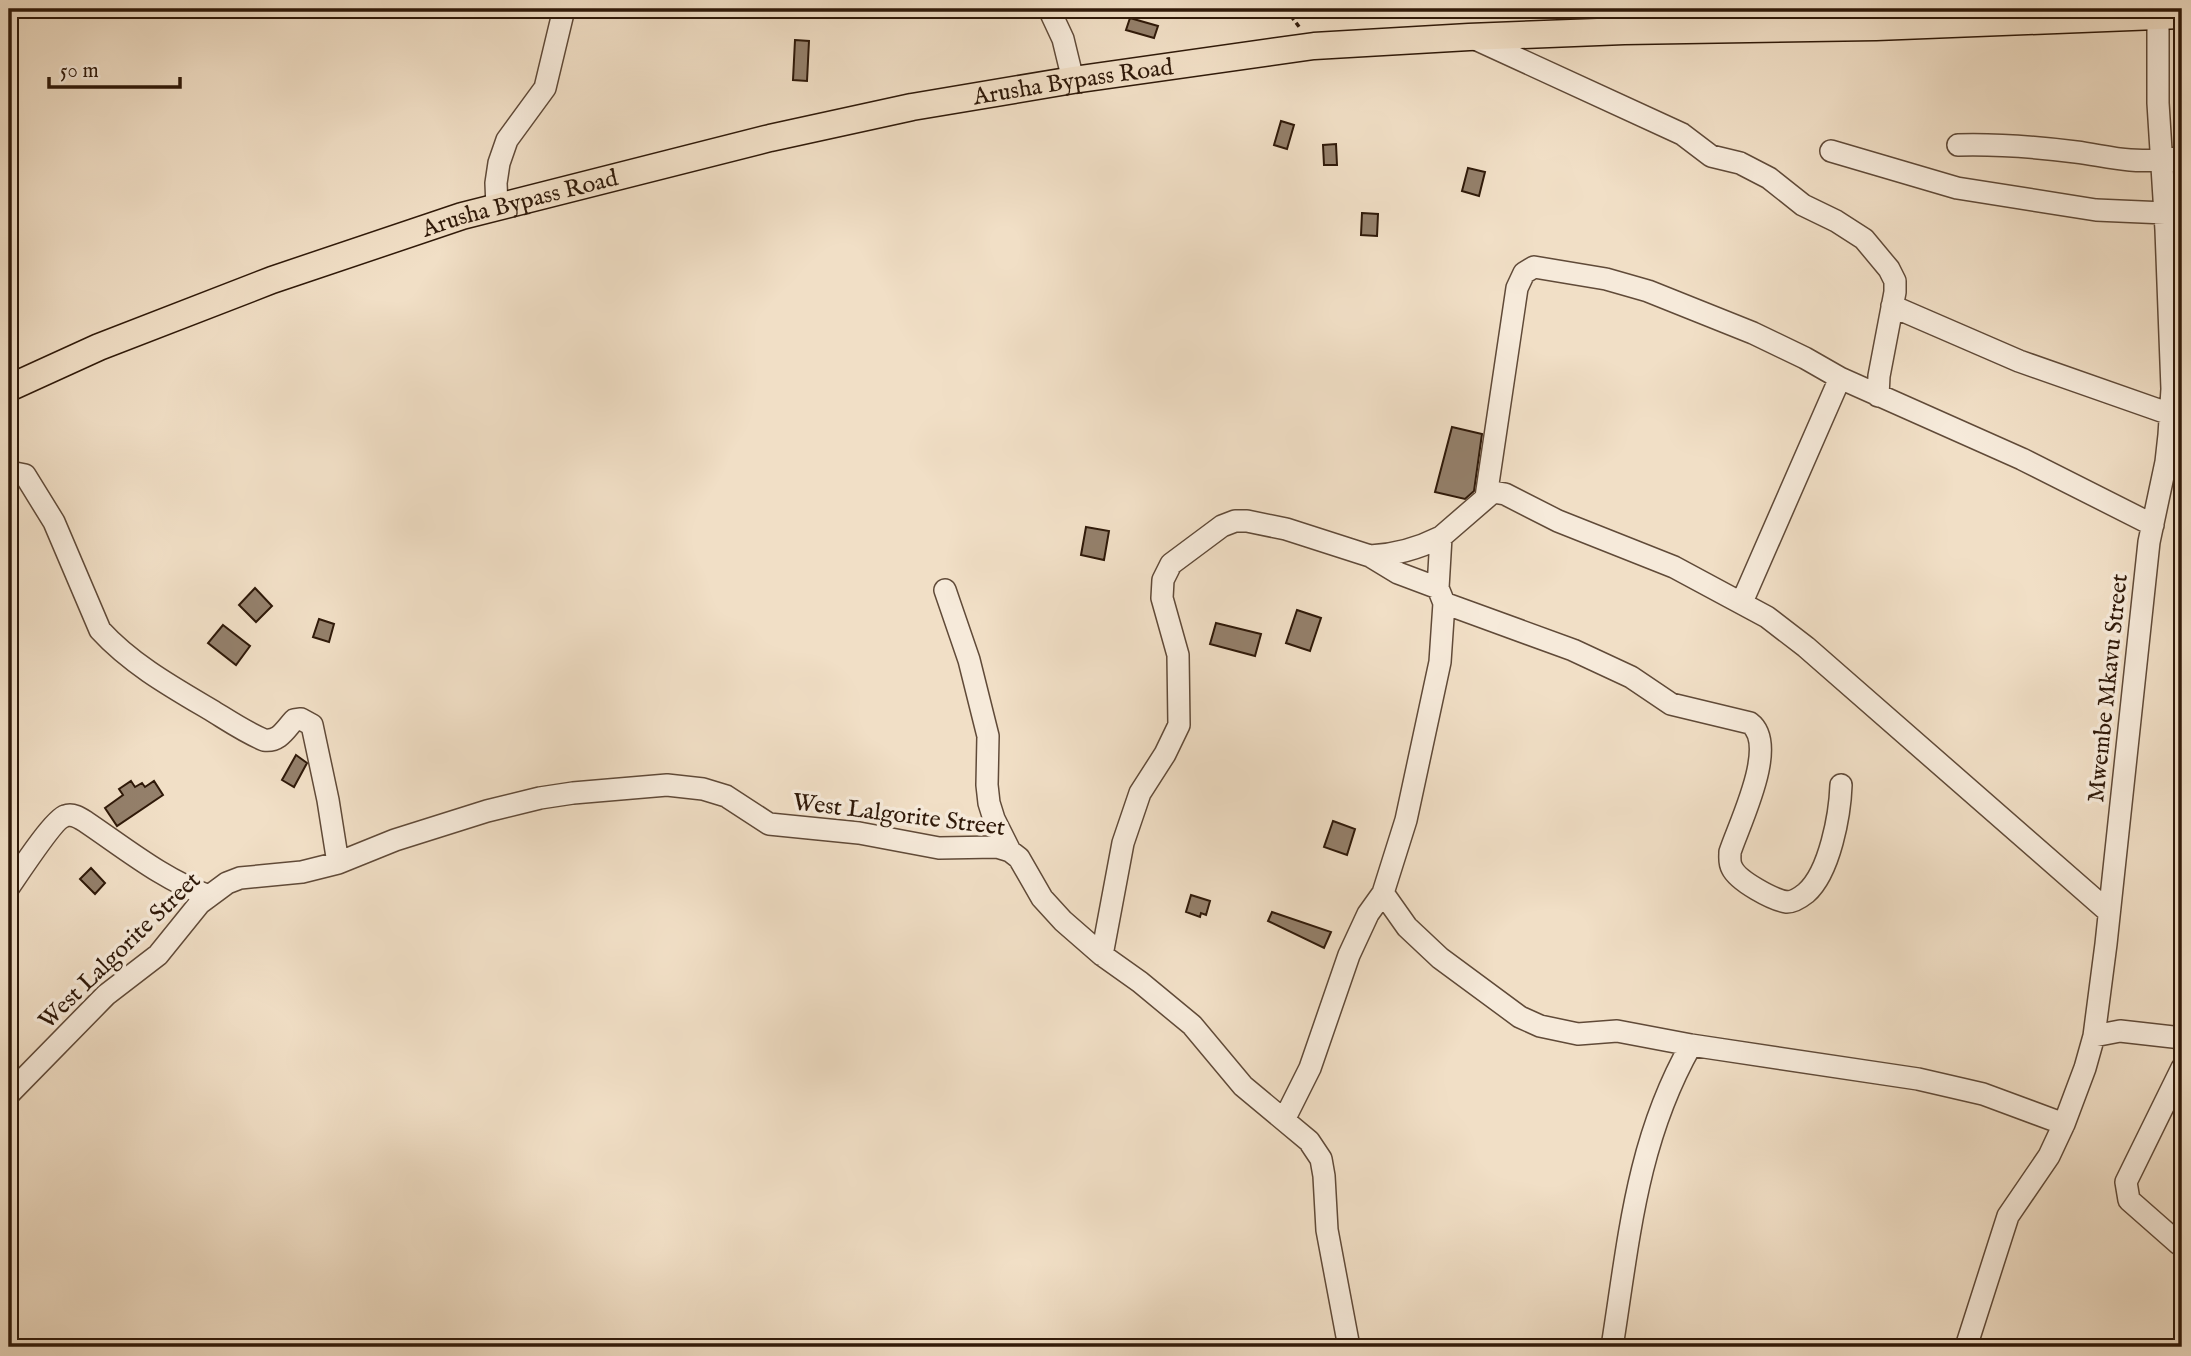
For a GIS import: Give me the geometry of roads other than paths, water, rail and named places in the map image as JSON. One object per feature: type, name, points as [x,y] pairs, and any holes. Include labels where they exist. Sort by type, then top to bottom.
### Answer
[{"type":"main road","name":"Arusha Bypass Road","points":[[9,388],[99,347],[272,280],[462,216],[770,138],[886,113],[1073,80],[1267,51],[1469,37],[1630,20],[1876,27],[2166,13]]},
{"type":"street","points":[[497,206],[499,163],[507,140],[545,88],[564,9]]},
{"type":"street","points":[[1049,9],[1063,39],[1073,80]]},
{"type":"street","name":"Mwembe Mkavu Street","points":[[1966,1347],[2008,1216],[2049,1156],[2085,1068],[2094,1036],[2150,542],[2166,462],[2170,414],[2177,391],[2174,244],[2165,213],[2169,159],[2157,52],[2166,13]]},
{"type":"street","points":[[1469,37],[1682,135],[1711,156],[1756,170],[1803,205],[1852,229],[1871,245],[1895,281],[1878,396]]},
{"type":"street","points":[[1958,145],[1997,145],[2075,152],[2134,161],[2169,159]]},
{"type":"street","points":[[1831,151],[1957,188],[2096,210],[2165,213]]},
{"type":"street","points":[[1486,497],[1517,288],[1524,273],[1534,267],[1606,279],[1648,291],[1753,333],[1840,378],[2022,459],[2153,525]]},
{"type":"street","points":[[1892,306],[2019,362],[2170,414]]},
{"type":"street","points":[[1742,602],[1840,378]]},
{"type":"street","points":[[9,475],[25,475],[54,522],[100,630],[137,663],[184,695],[264,740],[272,741],[278,738],[294,720],[307,721],[312,725],[338,863]]},
{"type":"street","points":[[1370,556],[1413,548],[1441,537],[1493,492],[1505,494],[1558,521],[1674,567],[1742,602],[1806,647],[2109,912]]},
{"type":"street","points":[[1102,955],[1123,843],[1136,803],[1179,725],[1178,655],[1162,598],[1163,580],[1171,564],[1222,526],[1235,521],[1286,529],[1370,556],[1441,595],[1630,677],[1671,704],[1750,723],[1759,732],[1758,774],[1730,852],[1730,863],[1744,883],[1784,901],[1795,901],[1815,883],[1838,821],[1842,785]]},
{"type":"street","points":[[1284,1120],[1310,1068],[1349,955],[1368,914],[1383,893],[1406,820],[1437,680],[1441,537]]},
{"type":"street","points":[[945,590],[969,660],[988,736],[989,803],[1010,851]]},
{"type":"street","name":"West Lalgorite Street","points":[[11,1089],[106,995],[158,955],[200,903],[227,883],[240,878],[302,872],[338,863],[395,840],[487,811],[540,798],[667,785],[703,789],[726,796],[769,824],[859,833],[939,848],[998,848],[1010,851],[1019,858],[1042,898],[1102,955],[1192,1025],[1242,1086],[1309,1141],[1321,1159],[1327,1230],[1349,1347]]},
{"type":"street","points":[[9,887],[50,831],[67,815],[77,816],[166,877],[209,896]]},
{"type":"street","points":[[1383,893],[1407,928],[1440,958],[1520,1017],[1559,1032],[1578,1034],[1617,1031],[1955,1086],[2064,1124]]},
{"type":"street","points":[[2094,1036],[2120,1031],[2182,1038]]},
{"type":"street","points":[[1612,1347],[1643,1165],[1660,1108],[1691,1045]]},
{"type":"street","points":[[2179,1244],[2129,1200],[2126,1182],[2182,1068]]}]
